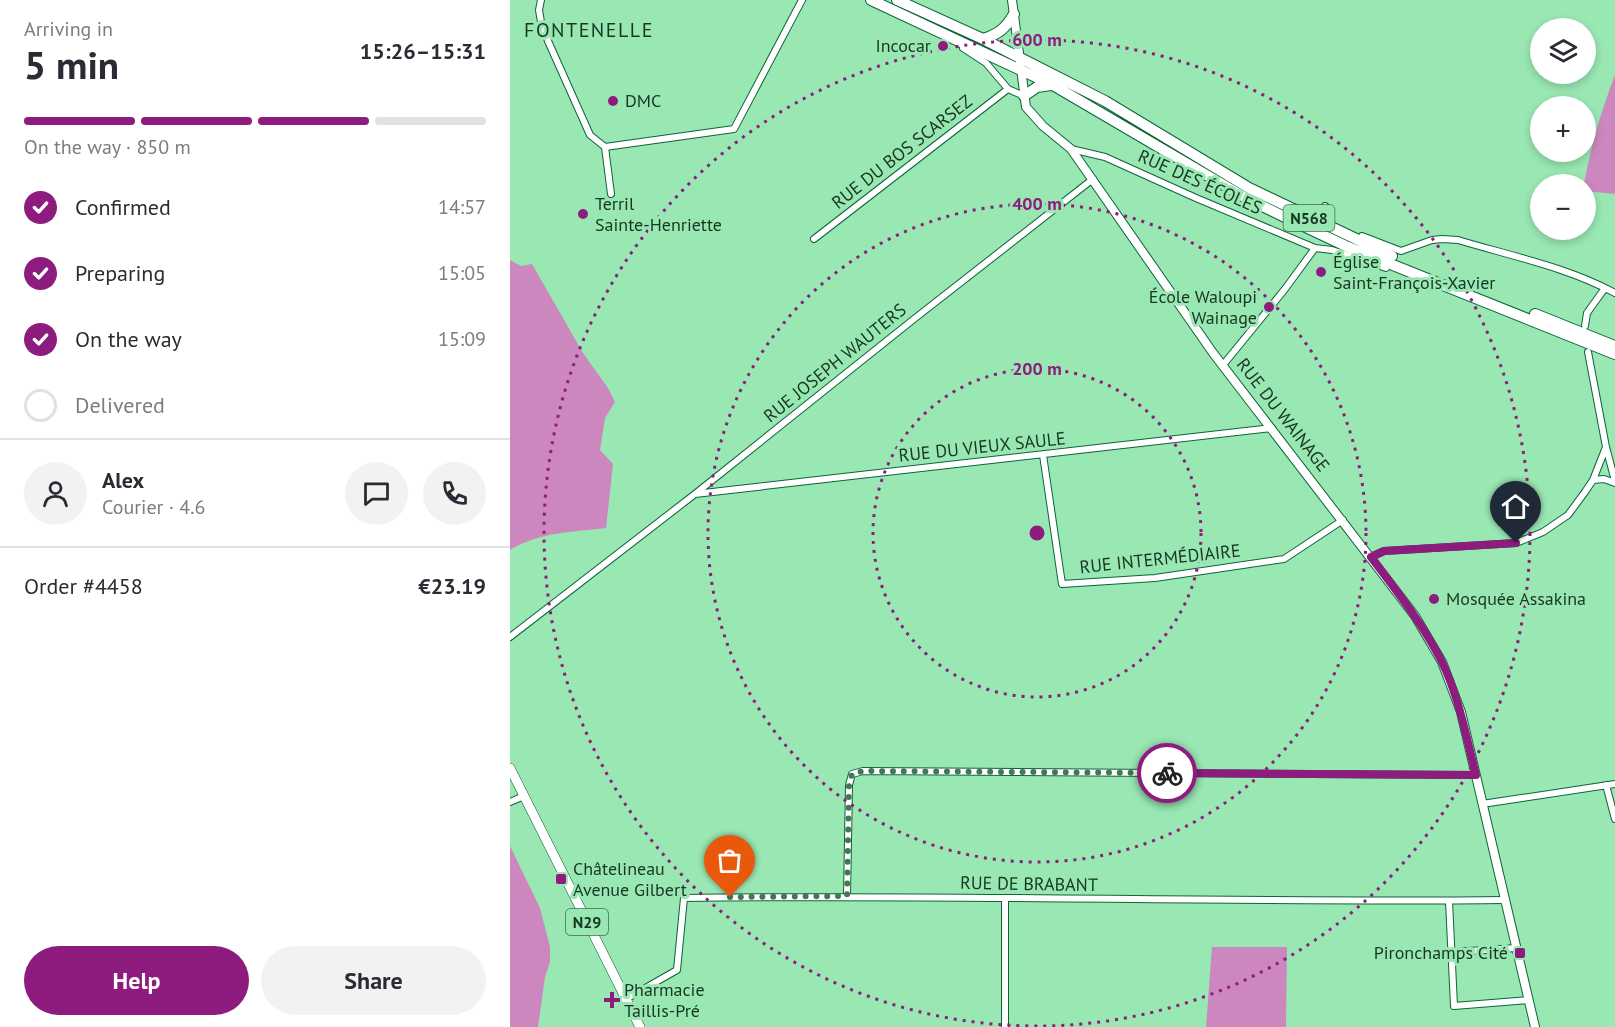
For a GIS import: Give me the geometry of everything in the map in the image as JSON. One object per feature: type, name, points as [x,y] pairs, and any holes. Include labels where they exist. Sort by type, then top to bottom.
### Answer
[{"type":"highway","name":"N568","points":[[872,0],[1053,85],[1244,197],[1293,221],[1348,247],[1615,354]]},
{"type":"highway","name":"N568","points":[[897,0],[983,39],[1105,101],[1240,182],[1297,212],[1381,251],[1615,346]]},
{"type":"highway","points":[[983,39],[1001,31],[1014,14]]},
{"type":"highway","points":[[1024,96],[1037,87],[1053,85]]},
{"type":"main road","name":"N29","points":[[510,768],[640,1027]]},
{"type":"street","points":[[541,0],[539,10],[541,22],[548,41],[590,135],[605,147],[610,194]]},
{"type":"street","points":[[605,147],[734,129],[802,0]]},
{"type":"street","name":"RUE DU WAINAGE","points":[[1012,0],[1026,107],[1043,126],[1071,149],[1223,365],[1416,616],[1442,662],[1461,712],[1535,1027]]},
{"type":"street","points":[[963,48],[986,63],[1008,89],[1024,96]]},
{"type":"street","name":"RUE DU BOS SCARSEZ","points":[[814,239],[1008,89]]},
{"type":"street","name":"RUE DES ÉCOLES","points":[[1071,149],[1105,157],[1315,248],[1332,250],[1386,268]]},
{"type":"street","name":"RUE JOSEPH WAUTERS","points":[[510,637],[695,494],[1093,179]]},
{"type":"street","points":[[1324,206],[1323,216],[1326,220],[1395,250],[1407,250],[1432,240],[1458,240],[1562,270],[1588,279],[1615,293]]},
{"type":"street","points":[[1223,365],[1315,248]]},
{"type":"street","points":[[1585,326],[1587,314],[1605,288]]},
{"type":"street","points":[[1588,352],[1615,482]]},
{"type":"street","name":"RUE DU VIEUX SAULE","points":[[695,494],[1273,428]]},
{"type":"street","points":[[1371,557],[1384,551],[1516,543],[1543,532],[1568,515],[1593,480],[1606,447]]},
{"type":"street","name":"RUE INTERMÉDIAIRE","points":[[1042,455],[1062,584],[1155,578],[1284,559],[1343,520]]},
{"type":"street","points":[[1593,480],[1604,478],[1615,482]]},
{"type":"street","points":[[847,896],[849,785],[852,774],[863,771],[1476,775]]},
{"type":"street","points":[[1482,804],[1615,784]]},
{"type":"street","points":[[1606,785],[1615,819]]},
{"type":"street","points":[[510,802],[524,796]]},
{"type":"street","name":"RUE DE BRABANT","points":[[626,999],[677,970],[684,898],[847,896],[1005,899],[1506,900]]},
{"type":"street","points":[[1005,899],[1005,1027]]},
{"type":"street","points":[[1449,901],[1454,1006],[1528,1000]]},
{"type":"street","points":[[1452,951],[1516,948]]},
{"type":"shaded area","points":[[1615,75],[1615,194],[1596,192],[1596,174],[1586,174],[1589,162],[1596,162],[1596,132]]},
{"type":"shaded area","points":[[510,260],[521,266],[532,264],[583,353],[615,402],[605,418],[600,450],[613,464],[606,528],[544,536],[510,550]]},
{"type":"shaded area","points":[[510,846],[540,908],[550,947],[550,962],[545,977],[538,1027],[510,1027]]},
{"type":"shaded area","points":[[1212,947],[1287,947],[1286,1027],[1206,1027]]},
{"type":"way so far","points":[[730,897],[847,896],[849,785],[852,774],[863,771],[1167,773]]},
{"type":"place","name":"Incocar","points":[[943,46]]},
{"type":"place","name":"DMC","points":[[613,101]]},
{"type":"place","name":"Terril Sainte-Henriette","points":[[583,214]]},
{"type":"place","name":"Église Saint-François-Xavier","points":[[1321,272]]},
{"type":"place","name":"École Waloupi Wainage","points":[[1269,307]]},
{"type":"place","name":"Mosquée Assakina","points":[[1434,599]]},
{"type":"place","name":"Châtelineau Avenue Gilbert","points":[[561,879]]},
{"type":"place","name":"Pironchamps Cité","points":[[1520,953]]},
{"type":"place","name":"Pharmacie Taillis-Pré","points":[[612,1000]]},
{"type":"district","name":"FONTENELLE","points":[[589,30]]},
{"type":"route","points":[[1167,773],[1476,775],[1461,712],[1442,662],[1416,616],[1371,557],[1384,551],[1516,543]]}]
